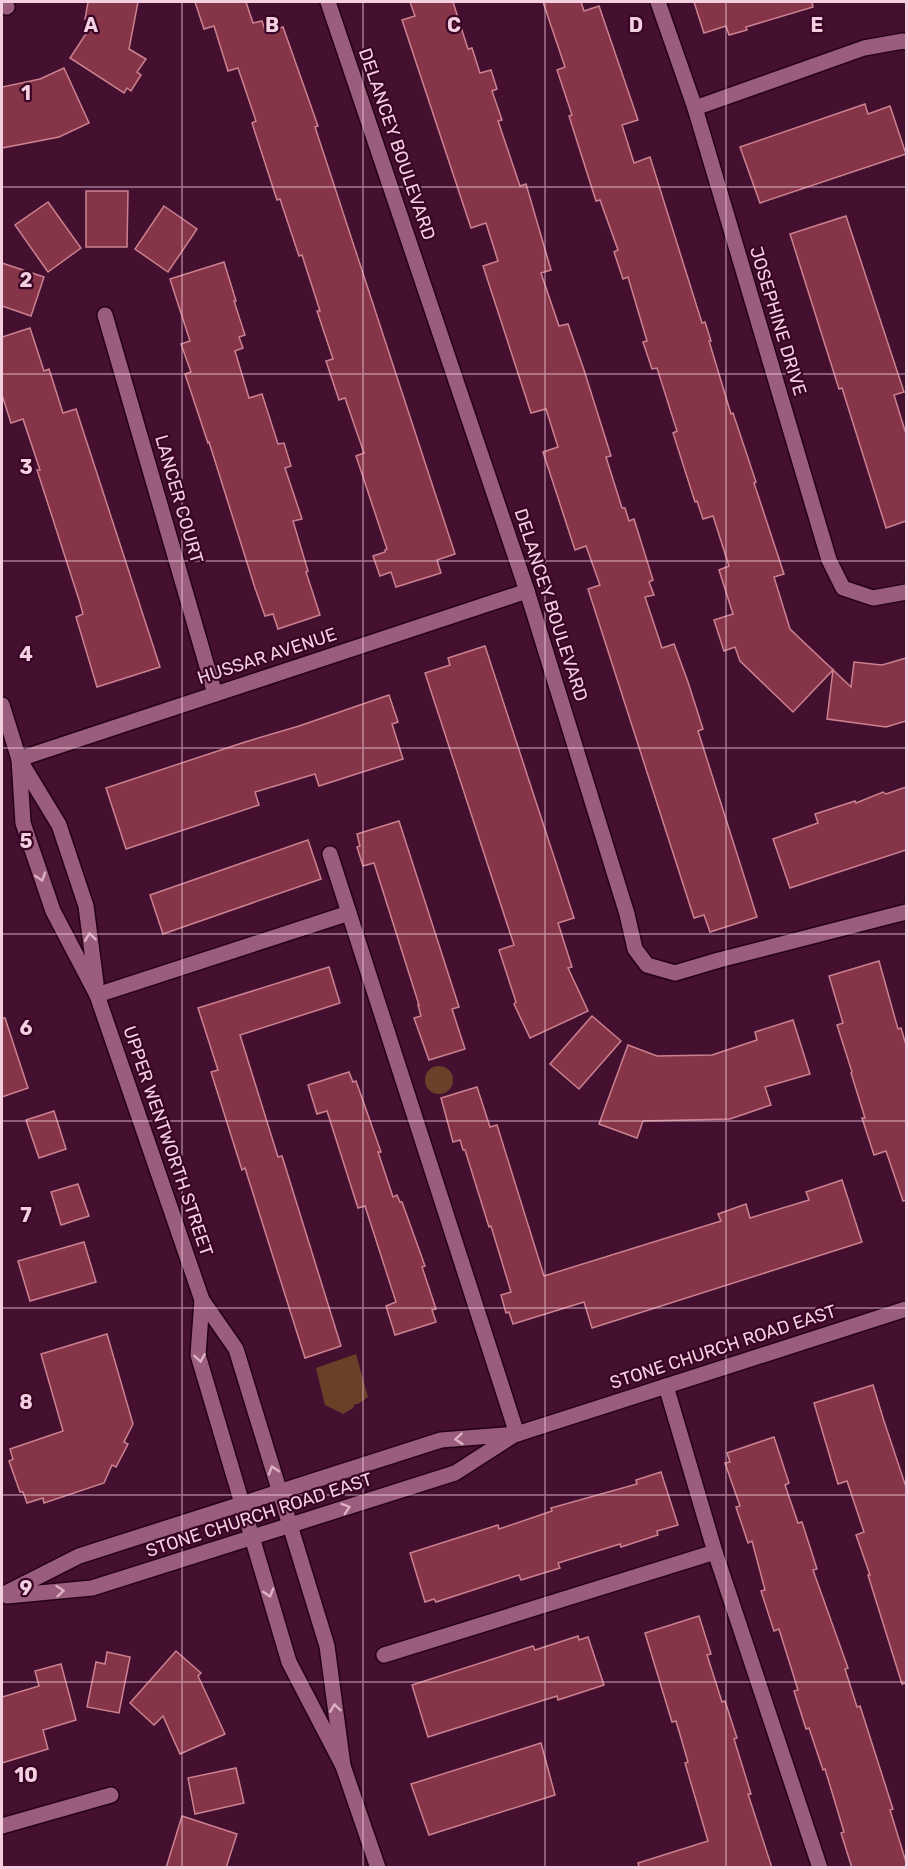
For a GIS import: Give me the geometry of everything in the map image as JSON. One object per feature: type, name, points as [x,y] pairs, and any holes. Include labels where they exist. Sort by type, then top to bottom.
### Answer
[{"type":"main road","name":"DELANCEY BOULEVARD","points":[[328,2],[527,591],[627,914],[635,949],[647,965],[675,974],[719,960],[906,912]]},
{"type":"main road","name":"JOSEPHINE DRIVE","points":[[658,2],[695,108],[829,560],[843,588],[873,598],[906,592]]},
{"type":"main road","points":[[695,108],[864,48],[906,42]]},
{"type":"main road","name":"LANCER COURT","points":[[105,315],[215,694]]},
{"type":"main road","name":"HUSSAR AVENUE","points":[[19,759],[527,591]]},
{"type":"main road","name":"UPPER WENTWORTH STREET","points":[[2,705],[19,759],[59,825],[86,906],[97,995]]},
{"type":"main road","name":"UPPER WENTWORTH STREET","points":[[19,759],[23,823],[53,911],[97,995],[202,1299],[236,1349],[327,1646],[343,1766]]},
{"type":"main road","points":[[330,854],[517,1434]]},
{"type":"main road","points":[[97,995],[349,913]]},
{"type":"main road","name":"UPPER WENTWORTH STREET","points":[[202,1299],[198,1355],[289,1662],[343,1766],[378,1868]]},
{"type":"main road","name":"STONE CHURCH ROAD EAST","points":[[2,1596],[79,1556],[441,1440],[517,1434],[906,1309]]},
{"type":"main road","points":[[666,1386],[715,1552],[820,1868]]},
{"type":"main road","name":"STONE CHURCH ROAD EAST","points":[[2,1596],[92,1588],[290,1526],[454,1473],[517,1434]]},
{"type":"main road","points":[[384,1655],[715,1552]]},
{"type":"main road","points":[[2,1826],[111,1795]]},
{"type":"shaded area","points":[[439,1066],[449,1070],[453,1080],[449,1090],[439,1094],[429,1090],[425,1080],[429,1070]]},
{"type":"shaded area","points":[[356,1354],[368,1397],[343,1414],[325,1405],[316,1368]]},
{"type":"building","points":[[88,2],[138,2],[129,49],[146,59],[137,72],[141,75],[131,91],[127,88],[124,93],[70,58],[95,20],[85,19]]},
{"type":"building","points":[[195,2],[246,2],[253,23],[262,21],[266,33],[283,27],[318,126],[315,127],[455,554],[437,560],[441,573],[396,587],[391,572],[380,576],[373,556],[387,549],[356,456],[364,453],[345,398],[339,400],[326,361],[333,359],[302,255],[299,256],[280,199],[277,200],[252,123],[256,121],[238,68],[228,71],[214,26],[204,29]]},
{"type":"building","points":[[410,2],[453,2],[468,49],[472,48],[480,73],[491,70],[497,89],[492,91],[502,120],[498,121],[520,186],[526,184],[551,270],[541,273],[559,326],[568,324],[584,370],[611,456],[606,457],[622,508],[625,508],[629,521],[634,519],[653,580],[649,582],[654,595],[645,597],[662,648],[674,644],[688,682],[703,729],[698,731],[757,917],[710,932],[704,915],[694,918],[588,589],[600,585],[586,546],[575,550],[543,452],[558,447],[546,409],[531,413],[483,266],[498,261],[486,223],[471,228],[402,20],[415,16]]},
{"type":"building","points":[[543,2],[581,2],[584,11],[599,6],[638,120],[622,125],[634,163],[650,157],[702,323],[705,322],[731,414],[733,413],[756,482],[754,483],[784,574],[774,577],[790,629],[851,687],[854,662],[882,665],[906,658],[906,721],[886,727],[827,719],[833,670],[793,712],[740,661],[735,647],[724,651],[714,620],[733,614],[719,570],[729,566],[713,516],[703,519],[697,501],[695,502],[673,433],[677,431],[657,368],[652,369],[643,342],[647,341],[628,277],[623,279],[614,252],[618,250],[600,200],[596,201],[569,116],[572,115],[557,70],[565,67]]},
{"type":"building","points":[[694,2],[812,2],[813,7],[746,27],[747,30],[729,35],[726,26],[704,33]]},
{"type":"building","points":[[64,68],[89,123],[59,137],[2,148],[2,87],[40,79]]},
{"type":"building","points":[[865,104],[868,114],[890,106],[906,154],[760,203],[740,147]]},
{"type":"building","points":[[86,191],[128,191],[127,247],[86,247]]},
{"type":"building","points":[[48,202],[81,248],[48,272],[15,225]]},
{"type":"building","points":[[164,206],[197,229],[168,272],[135,249]]},
{"type":"building","points":[[846,216],[904,392],[894,395],[906,434],[906,521],[886,528],[790,234]]},
{"type":"building","points":[[224,262],[245,335],[239,337],[243,348],[235,351],[249,398],[262,394],[278,444],[284,443],[291,466],[285,468],[302,519],[293,521],[320,615],[278,629],[273,614],[265,616],[185,374],[191,372],[181,344],[190,341],[170,279]]},
{"type":"building","points":[[2,263],[44,277],[31,316],[2,306]]},
{"type":"building","points":[[30,328],[44,371],[49,369],[63,413],[76,409],[160,667],[97,687],[76,617],[83,614],[37,470],[40,470],[23,419],[11,423],[2,395],[2,337]]},
{"type":"building","points":[[485,646],[574,918],[558,923],[572,967],[568,968],[588,1011],[530,1038],[514,1004],[516,1002],[499,950],[514,945],[425,673],[450,665],[448,658]]},
{"type":"building","points":[[389,695],[398,722],[392,724],[403,759],[319,786],[315,774],[255,792],[259,805],[126,849],[106,788]]},
{"type":"building","points":[[906,787],[906,850],[790,888],[773,839],[818,823],[815,814]]},
{"type":"building","points":[[399,821],[459,1007],[452,1009],[465,1049],[429,1060],[414,1018],[421,1016],[419,1005],[374,863],[363,866],[357,847],[360,846],[357,834]]},
{"type":"building","points":[[308,840],[321,879],[163,934],[150,895]]},
{"type":"building","points":[[879,961],[898,1029],[901,1028],[906,1045],[906,1200],[903,1201],[886,1151],[874,1155],[837,1025],[843,1023],[829,976]]},
{"type":"building","points":[[329,967],[340,1003],[240,1035],[278,1157],[282,1156],[341,1346],[305,1358],[245,1168],[242,1170],[211,1072],[218,1070],[198,1008]]},
{"type":"building","points":[[592,1016],[621,1041],[579,1089],[550,1064]]},
{"type":"building","points":[[2,1018],[5,1018],[28,1088],[2,1097]]},
{"type":"building","points":[[793,1020],[810,1074],[765,1087],[771,1105],[730,1119],[643,1121],[637,1138],[599,1124],[628,1045],[657,1056],[712,1055],[757,1040],[755,1032]]},
{"type":"building","points":[[349,1072],[353,1082],[356,1081],[381,1152],[378,1152],[393,1197],[397,1195],[402,1202],[425,1266],[422,1267],[436,1309],[432,1310],[436,1322],[395,1335],[386,1306],[396,1302],[365,1206],[358,1208],[327,1111],[317,1114],[308,1085]]},
{"type":"building","points":[[477,1087],[490,1127],[497,1125],[544,1276],[721,1221],[718,1214],[746,1204],[750,1218],[809,1200],[806,1192],[842,1180],[862,1242],[592,1328],[584,1302],[513,1324],[509,1312],[506,1313],[501,1295],[511,1292],[491,1226],[489,1227],[465,1150],[460,1140],[453,1142],[441,1098]]},
{"type":"building","points":[[54,1111],[66,1149],[39,1158],[26,1120]]},
{"type":"building","points":[[78,1184],[89,1216],[61,1225],[51,1192]]},
{"type":"building","points":[[84,1242],[96,1282],[30,1301],[18,1261]]},
{"type":"building","points":[[107,1334],[133,1424],[124,1442],[128,1444],[116,1467],[112,1465],[104,1483],[44,1503],[43,1498],[27,1503],[23,1492],[20,1492],[9,1461],[13,1459],[10,1449],[63,1431],[41,1354]]},
{"type":"building","points":[[873,1385],[906,1487],[906,1683],[902,1684],[856,1535],[864,1532],[847,1481],[838,1484],[814,1403]]},
{"type":"building","points":[[774,1437],[789,1483],[785,1485],[798,1523],[802,1522],[817,1569],[813,1570],[848,1668],[845,1669],[857,1707],[860,1706],[893,1809],[890,1810],[906,1868],[852,1868],[825,1769],[823,1770],[809,1728],[806,1729],[794,1691],[798,1690],[779,1629],[774,1631],[761,1591],[765,1590],[752,1541],[748,1543],[736,1507],[740,1506],[725,1463],[730,1462],[727,1453]]},
{"type":"building","points":[[661,1472],[678,1525],[657,1531],[658,1535],[621,1547],[620,1544],[558,1563],[560,1568],[521,1580],[519,1575],[436,1602],[434,1599],[425,1602],[410,1553],[498,1525],[499,1529],[552,1511],[551,1508],[637,1484],[636,1480]]},
{"type":"building","points":[[699,1616],[711,1654],[707,1655],[722,1702],[725,1701],[737,1738],[734,1739],[751,1794],[748,1794],[772,1868],[639,1868],[638,1863],[708,1841],[685,1763],[688,1762],[676,1721],[672,1722],[645,1633]]},
{"type":"building","points":[[578,1636],[579,1640],[588,1637],[604,1685],[558,1700],[557,1696],[428,1737],[412,1685],[533,1646],[535,1650]]},
{"type":"building","points":[[176,1651],[201,1673],[198,1676],[225,1734],[180,1754],[163,1716],[154,1725],[130,1703]]},
{"type":"building","points":[[107,1652],[130,1657],[119,1713],[87,1707],[96,1662],[105,1664]]},
{"type":"building","points":[[61,1664],[76,1720],[43,1730],[48,1749],[2,1763],[2,1697],[39,1686],[35,1671]]},
{"type":"building","points":[[541,1743],[555,1795],[429,1835],[411,1784]]},
{"type":"building","points":[[236,1768],[244,1803],[195,1814],[188,1778]]},
{"type":"building","points":[[182,1816],[237,1834],[226,1868],[166,1868]]}]
